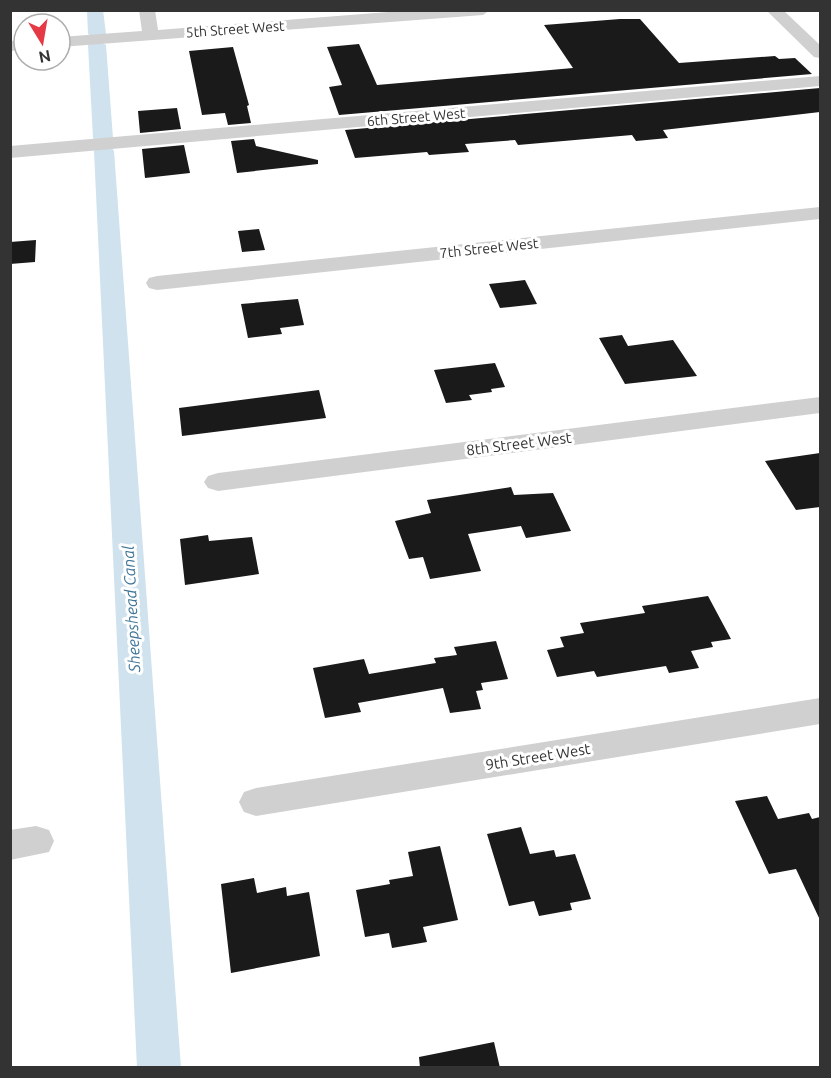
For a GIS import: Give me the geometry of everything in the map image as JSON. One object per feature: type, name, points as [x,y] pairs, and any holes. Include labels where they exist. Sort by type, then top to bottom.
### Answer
[{"type":"street","points":[[147,10],[152,35]]},
{"type":"street","name":"5th Street West","points":[[72,41],[483,10]]},
{"type":"street","points":[[773,10],[820,53]]},
{"type":"street","name":"6th Street West","points":[[10,152],[820,81]]},
{"type":"street","name":"7th Street West","points":[[157,283],[820,213]]},
{"type":"street","name":"8th Street West","points":[[218,482],[820,405]]},
{"type":"street","name":"9th Street West","points":[[256,802],[820,711]]},
{"type":"building","points":[[640,19],[679,63],[775,56],[779,59],[795,58],[812,74],[339,115],[329,87],[342,85],[327,47],[359,44],[377,85],[573,68],[544,25]]},
{"type":"building","points":[[233,47],[249,105],[247,106],[251,123],[228,125],[225,113],[202,115],[189,51]]},
{"type":"building","points":[[820,88],[820,112],[663,130],[668,138],[636,141],[632,135],[518,145],[515,140],[465,144],[469,152],[429,155],[427,152],[355,158],[345,130]]},
{"type":"building","points":[[177,108],[181,129],[140,133],[138,111]]},
{"type":"building","points":[[254,139],[256,146],[318,160],[318,164],[237,173],[231,141]]},
{"type":"building","points":[[184,145],[190,173],[145,178],[142,149]]},
{"type":"building","points":[[259,229],[265,250],[242,252],[238,231]]},
{"type":"building","points":[[36,240],[35,262],[10,264],[10,242]]},
{"type":"building","points":[[525,280],[537,304],[500,308],[489,284]]},
{"type":"building","points":[[298,299],[304,325],[280,328],[282,334],[248,338],[241,304]]},
{"type":"building","points":[[622,335],[628,346],[673,340],[697,376],[625,384],[599,338]]},
{"type":"building","points":[[495,363],[505,387],[491,389],[492,392],[469,395],[472,400],[446,403],[434,370]]},
{"type":"building","points":[[319,390],[326,418],[182,436],[179,408]]},
{"type":"building","points":[[820,453],[820,507],[796,510],[765,461]]},
{"type":"building","points":[[511,487],[514,495],[553,493],[571,531],[526,538],[521,526],[468,534],[481,571],[430,579],[423,557],[409,559],[395,521],[431,513],[427,500]]},
{"type":"building","points":[[208,535],[209,541],[252,537],[259,574],[185,585],[180,539]]},
{"type":"building","points":[[708,596],[731,639],[711,642],[713,647],[691,651],[699,668],[669,673],[666,666],[597,677],[594,671],[557,677],[547,650],[564,647],[560,637],[584,633],[580,623],[645,613],[642,606]]},
{"type":"building","points":[[496,641],[508,679],[481,683],[483,690],[476,691],[481,709],[450,713],[443,688],[358,703],[361,712],[325,718],[313,668],[364,659],[369,674],[436,663],[434,658],[457,655],[454,647]]},
{"type":"building","points":[[767,796],[778,819],[809,813],[812,819],[820,817],[820,920],[796,869],[769,874],[735,801]]},
{"type":"building","points":[[521,827],[530,854],[554,850],[556,857],[575,854],[591,899],[570,903],[572,910],[539,916],[534,901],[509,906],[487,834]]},
{"type":"building","points":[[440,846],[458,920],[423,927],[427,942],[392,948],[389,933],[365,937],[356,890],[390,884],[389,880],[413,876],[408,852]]},
{"type":"building","points":[[254,878],[257,893],[286,887],[287,896],[309,892],[320,956],[231,973],[221,884]]},
{"type":"building","points":[[494,1042],[500,1068],[420,1068],[419,1057]]},
{"type":"waterway","name":"Sheepshead Canal","points":[[95,10],[97,34]]},
{"type":"waterway","name":"Sheepshead Canal","points":[[97,45],[103,138]]},
{"type":"waterway","name":"Sheepshead Canal","points":[[104,151],[159,1068]]}]
